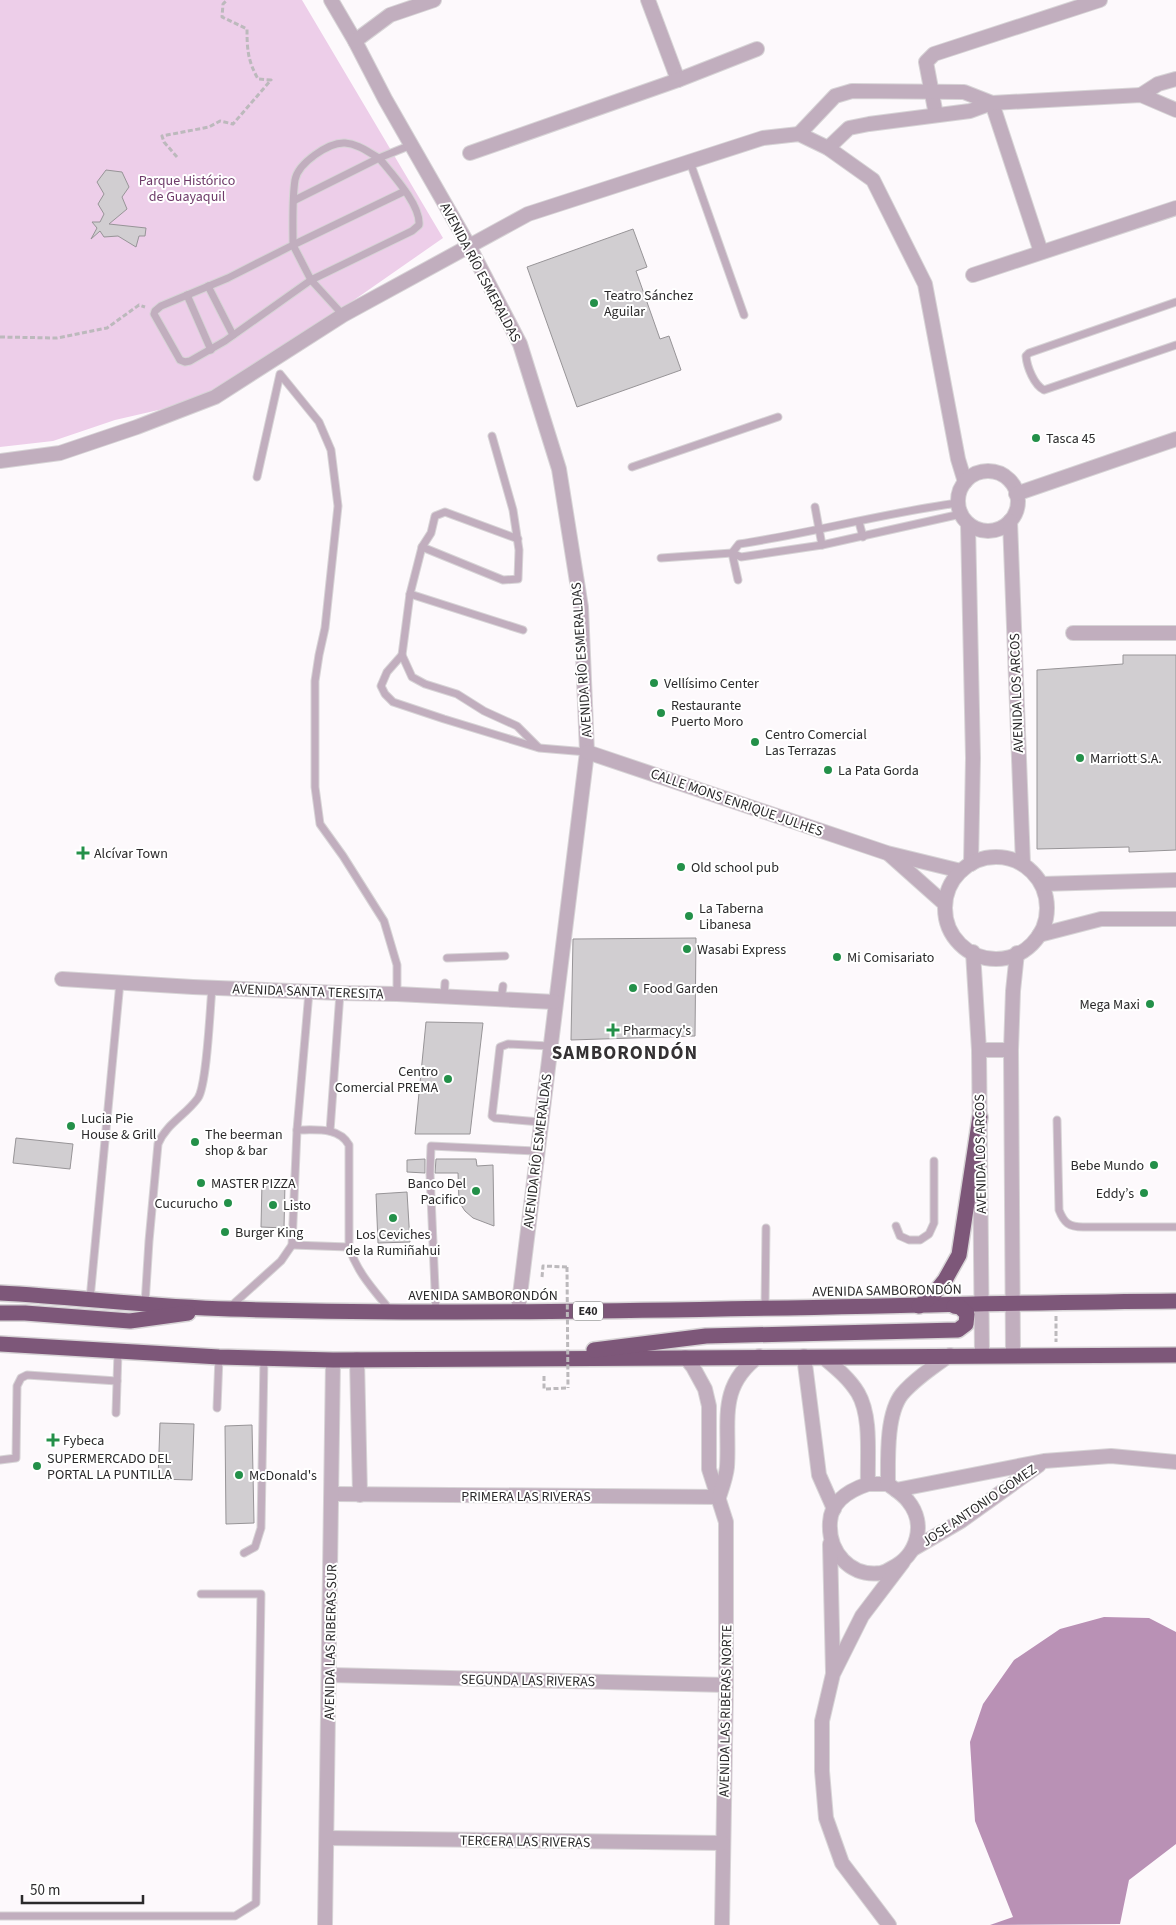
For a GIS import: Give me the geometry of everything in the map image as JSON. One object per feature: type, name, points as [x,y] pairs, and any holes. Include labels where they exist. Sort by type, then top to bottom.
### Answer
[{"type":"highway","points":[[919,1306],[933,1295],[945,1280],[959,1255],[980,1117]]},
{"type":"highway","name":"AVENIDA SAMBORONDÓN","points":[[2,1290],[145,1304],[222,1308],[392,1312],[954,1306],[1056,1302],[1176,1301]]},
{"type":"highway","points":[[518,1359],[706,1336],[958,1330],[966,1324],[967,1314],[960,1307],[954,1306]]},
{"type":"highway","points":[[0,1313],[25,1313],[130,1321],[222,1308]]},
{"type":"highway","points":[[0,1344],[219,1357],[333,1360],[1056,1354],[1176,1355]]},
{"type":"street","points":[[355,41],[390,15],[434,0]]},
{"type":"street","points":[[648,0],[678,80]]},
{"type":"street","points":[[936,115],[926,62],[934,54],[1100,0]]},
{"type":"street","name":"AVENIDA RÍO ESMERALDAS","points":[[336,2],[355,41],[411,145],[469,246],[520,344],[559,470],[581,607],[587,752],[536,1151],[518,1312]]},
{"type":"street","points":[[470,154],[678,80],[757,49]]},
{"type":"street","points":[[1141,95],[1158,84],[1176,79]]},
{"type":"street","points":[[798,134],[835,96],[852,91],[964,92],[992,103]]},
{"type":"street","points":[[828,148],[849,128],[970,111],[992,103],[1141,95],[1176,110]]},
{"type":"street","points":[[992,103],[1041,252]]},
{"type":"street","points":[[0,461],[60,453],[137,427],[215,397],[343,315],[528,214],[763,138],[798,134],[828,148],[873,180],[925,284],[958,459],[965,482]]},
{"type":"street","points":[[973,275],[1176,208]]},
{"type":"street","points":[[1016,494],[1176,439]]},
{"type":"street","points":[[962,514],[978,530],[989,531],[1001,528],[1010,521],[1015,513],[1017,503],[1012,484],[1004,476],[984,471],[973,475],[965,482],[959,492],[962,514],[973,758],[966,867]]},
{"type":"street","name":"AVENIDA LOS ARCOS","points":[[1010,521],[1023,864]]},
{"type":"street","points":[[1073,632],[1176,633]]},
{"type":"street","name":"CALLE MONS ENRIQUE JULHES","points":[[587,752],[887,853],[966,867]]},
{"type":"street","name":"CALLE MONS ENRIQUE JULHES","points":[[887,853],[945,904]]},
{"type":"street","points":[[997,856],[1023,864],[1034,873],[1042,884],[1047,901],[1046,919],[1039,935],[1030,946],[1007,958],[984,958],[959,942],[949,927],[945,916],[945,904],[950,886],[966,867],[984,858],[997,856]]},
{"type":"street","points":[[1042,884],[1176,880]]},
{"type":"street","points":[[1039,935],[1102,919],[1176,919]]},
{"type":"street","name":"AVENIDA LOS ARCOS","points":[[974,952],[979,1050],[982,1355]]},
{"type":"street","points":[[1014,1355],[1011,1050],[1013,991],[1017,953]]},
{"type":"street","name":"AVENIDA SANTA TERESITA","points":[[62,979],[340,993],[397,994],[445,990],[502,993],[555,1002]]},
{"type":"street","points":[[979,1050],[1011,1050]]},
{"type":"street","points":[[892,1487],[891,1421],[901,1396],[920,1377],[950,1355]]},
{"type":"street","points":[[719,1497],[727,1469],[728,1406],[732,1389],[738,1376],[759,1356]]},
{"type":"street","points":[[804,1356],[819,1475],[834,1509]]},
{"type":"street","name":"AVENIDA LAS RIBERAS NORTE","points":[[685,1357],[700,1377],[708,1401],[709,1470],[726,1522],[726,1684],[722,1925]]},
{"type":"street","points":[[822,1357],[844,1376],[858,1393],[864,1408],[866,1416],[868,1484]]},
{"type":"street","name":"AVENIDA LAS RIBERAS SUR","points":[[325,1925],[333,1494],[333,1360]]},
{"type":"street","points":[[357,1360],[360,1495]]},
{"type":"street","name":"JOSE ANTONIO GOMEZ","points":[[892,1487],[1044,1462],[1111,1456],[1176,1462]]},
{"type":"street","name":"JOSE ANTONIO GOMEZ","points":[[913,1549],[960,1520],[1044,1462]]},
{"type":"street","points":[[833,1674],[830,1519],[837,1503],[850,1490],[868,1484],[892,1487],[909,1501],[916,1516],[918,1533],[913,1549],[862,1616],[833,1674],[822,1720],[822,1770],[826,1818],[842,1863],[889,1925]]},
{"type":"street","name":"PRIMERA LAS RIVERAS","points":[[333,1494],[719,1497]]},
{"type":"street","points":[[830,1538],[840,1559],[859,1571],[882,1573],[903,1562]]},
{"type":"street","name":"SEGUNDA LAS RIVERAS","points":[[330,1675],[726,1684]]},
{"type":"street","name":"TERCERA LAS RIVERAS","points":[[327,1838],[723,1843]]},
{"type":"lane","points":[[343,315],[311,280],[293,245],[295,178],[303,164],[316,153],[342,142],[356,145],[380,158],[405,191],[420,218],[419,225],[311,280],[233,336],[190,362],[180,360],[156,320],[155,311],[161,306],[208,286],[293,245],[405,191]]},
{"type":"lane","points":[[294,200],[411,145]]},
{"type":"lane","points":[[690,162],[744,316]]},
{"type":"lane","points":[[208,286],[233,336]]},
{"type":"lane","points":[[187,295],[211,350]]},
{"type":"lane","points":[[1176,302],[1029,353],[1026,356],[1037,386],[1044,390],[1176,345]]},
{"type":"lane","points":[[258,477],[280,374],[319,422],[331,450],[338,506],[325,628],[318,655],[315,681],[315,787],[320,824],[343,856],[384,921],[397,965],[397,994]]},
{"type":"lane","points":[[632,467],[778,417]]},
{"type":"lane","points":[[422,547],[503,580],[518,579],[520,550],[513,510],[492,436]]},
{"type":"lane","points":[[815,507],[822,545]]},
{"type":"lane","points":[[738,580],[732,552],[738,544],[820,530],[922,508],[962,514]]},
{"type":"lane","points":[[518,539],[445,512],[435,516],[432,533],[422,547],[410,594],[402,655],[412,677],[425,684],[457,694],[484,711],[517,726],[540,748]]},
{"type":"lane","points":[[661,558],[732,552],[741,556],[822,545],[962,514]]},
{"type":"lane","points":[[859,522],[863,537]]},
{"type":"lane","points":[[410,594],[523,630]]},
{"type":"lane","points":[[402,655],[388,672],[381,686],[385,694],[393,702],[540,748],[587,752]]},
{"type":"lane","points":[[448,958],[505,956]]},
{"type":"lane","points":[[90,1299],[120,982]]},
{"type":"lane","points":[[145,1304],[158,1144],[162,1134],[199,1098],[203,1082],[212,988]]},
{"type":"lane","points":[[222,1308],[280,1261],[292,1244],[298,1130],[309,992]]},
{"type":"lane","points":[[330,1131],[340,993]]},
{"type":"lane","points":[[540,1122],[495,1118],[492,1116],[500,1047],[503,1045],[550,1046]]},
{"type":"lane","points":[[1058,1120],[1060,1210],[1063,1219],[1068,1225],[1083,1227],[1176,1227]]},
{"type":"lane","points":[[298,1130],[337,1133],[345,1138],[349,1145],[350,1247],[354,1262],[362,1276],[392,1312]]},
{"type":"lane","points":[[436,1312],[430,1173],[431,1146],[536,1151]]},
{"type":"lane","points":[[896,1226],[900,1236],[909,1240],[920,1240],[929,1234],[934,1223],[934,1161]]},
{"type":"lane","points":[[765,1308],[766,1228]]},
{"type":"lane","points":[[292,1244],[350,1247]]},
{"type":"lane","points":[[116,1413],[118,1352]]},
{"type":"lane","points":[[218,1408],[219,1357]]},
{"type":"lane","points":[[244,1552],[255,1548],[261,1528],[264,1358]]},
{"type":"lane","points":[[0,1460],[16,1458],[17,1386],[21,1378],[27,1375],[117,1381]]},
{"type":"lane","points":[[0,1916],[235,1916],[256,1903],[261,1594],[201,1594]]},
{"type":"path","points":[[177,157],[164,142],[162,136],[208,127],[220,121],[233,124],[271,80],[258,79],[252,67],[248,56],[246,29],[222,17],[223,4],[227,0]]},
{"type":"path","points":[[0,337],[57,338],[107,328],[139,305],[146,307]]},
{"type":"path","points":[[542,1276],[543,1266],[568,1267],[568,1388],[544,1389],[544,1376]]},
{"type":"path","points":[[1056,1302],[1056,1354]]},
{"type":"green space","name":"Parque Histórico de Guayaquil","points":[[0,0],[302,0],[443,238],[215,397],[115,420],[53,441],[0,447]]},
{"type":"shaded area","points":[[1104,1617],[1149,1618],[1176,1632],[1176,1844],[1129,1880],[1120,1924],[990,1925],[1013,1917],[975,1821],[970,1742],[983,1704],[1014,1660],[1060,1629]]},
{"type":"building","points":[[106,170],[122,172],[129,187],[122,197],[127,209],[109,224],[146,228],[145,236],[139,236],[136,247],[118,236],[104,237],[100,231],[91,239],[97,228],[92,222],[100,222],[104,214],[98,204],[104,194],[97,182]]},
{"type":"building","name":"Teatro Sánchez Aguilar","points":[[633,229],[647,267],[636,271],[660,339],[669,336],[681,370],[577,407],[527,267]]},
{"type":"building","name":"Marriott S.A.","points":[[1123,655],[1176,655],[1176,850],[1129,852],[1129,847],[1037,849],[1037,670],[1123,664]]},
{"type":"building","name":"Food Garden","points":[[696,938],[695,1036],[571,1040],[573,939]]},
{"type":"building","name":"Centro Comercial PREMA","points":[[426,1022],[483,1023],[470,1134],[415,1134]]},
{"type":"building","points":[[16,1138],[73,1144],[70,1169],[13,1163]]},
{"type":"building","points":[[425,1159],[425,1173],[407,1172],[407,1160]]},
{"type":"building","name":"Banco Del Pacifico","points":[[436,1159],[476,1159],[477,1166],[493,1165],[494,1226],[473,1218],[465,1211],[459,1202],[458,1173],[435,1173]]},
{"type":"building","name":"Listo","points":[[262,1182],[285,1183],[284,1228],[261,1227]]},
{"type":"building","name":"Los Ceviches de la Rumiñahui","points":[[407,1192],[410,1242],[378,1243],[376,1194]]},
{"type":"building","points":[[160,1423],[194,1424],[192,1480],[158,1479]]},
{"type":"building","name":"McDonald's","points":[[252,1425],[254,1523],[226,1524],[225,1426]]},
{"type":"place","name":"Teatro Sánchez Aguilar","points":[[594,303]]},
{"type":"place","name":"Tasca 45","points":[[1036,438]]},
{"type":"place","name":"Vellísimo Center","points":[[654,683]]},
{"type":"place","name":"Restaurante Puerto Moro","points":[[661,713]]},
{"type":"place","name":"Centro Comercial Las Terrazas","points":[[755,742]]},
{"type":"place","name":"Marriott S.A.","points":[[1080,758]]},
{"type":"place","name":"La Pata Gorda","points":[[828,770]]},
{"type":"place","name":"Alcívar Town","points":[[83,853]]},
{"type":"place","name":"Old school pub","points":[[681,867]]},
{"type":"place","name":"La Taberna Libanesa","points":[[689,916]]},
{"type":"place","name":"Wasabi Express","points":[[687,949]]},
{"type":"place","name":"Mi Comisariato","points":[[837,957]]},
{"type":"place","name":"Food Garden","points":[[633,988]]},
{"type":"place","name":"Mega Maxi","points":[[1150,1004]]},
{"type":"place","name":"Pharmacy's","points":[[613,1030]]},
{"type":"place","name":"Centro Comercial PREMA","points":[[448,1079]]},
{"type":"place","name":"Lucia Pie House & Grill","points":[[71,1126]]},
{"type":"place","name":"The beerman shop & bar","points":[[195,1142]]},
{"type":"place","name":"Bebe Mundo","points":[[1154,1165]]},
{"type":"place","name":"MASTER PIZZA","points":[[201,1183]]},
{"type":"place","name":"Banco Del Pacifico","points":[[476,1191]]},
{"type":"place","name":"Eddy’s","points":[[1144,1193]]},
{"type":"place","name":"Cucurucho","points":[[228,1203]]},
{"type":"place","name":"Listo","points":[[273,1205]]},
{"type":"place","name":"Los Ceviches de la Rumiñahui","points":[[393,1218]]},
{"type":"place","name":"Burger King","points":[[225,1232]]},
{"type":"place","name":"Fybeca","points":[[53,1440]]},
{"type":"place","name":"SUPERMERCADO DEL PORTAL LA PUNTILLA","points":[[37,1466]]},
{"type":"place","name":"McDonald's","points":[[239,1475]]},
{"type":"district","name":"SAMBORONDÓN","points":[[625,1052]]}]
